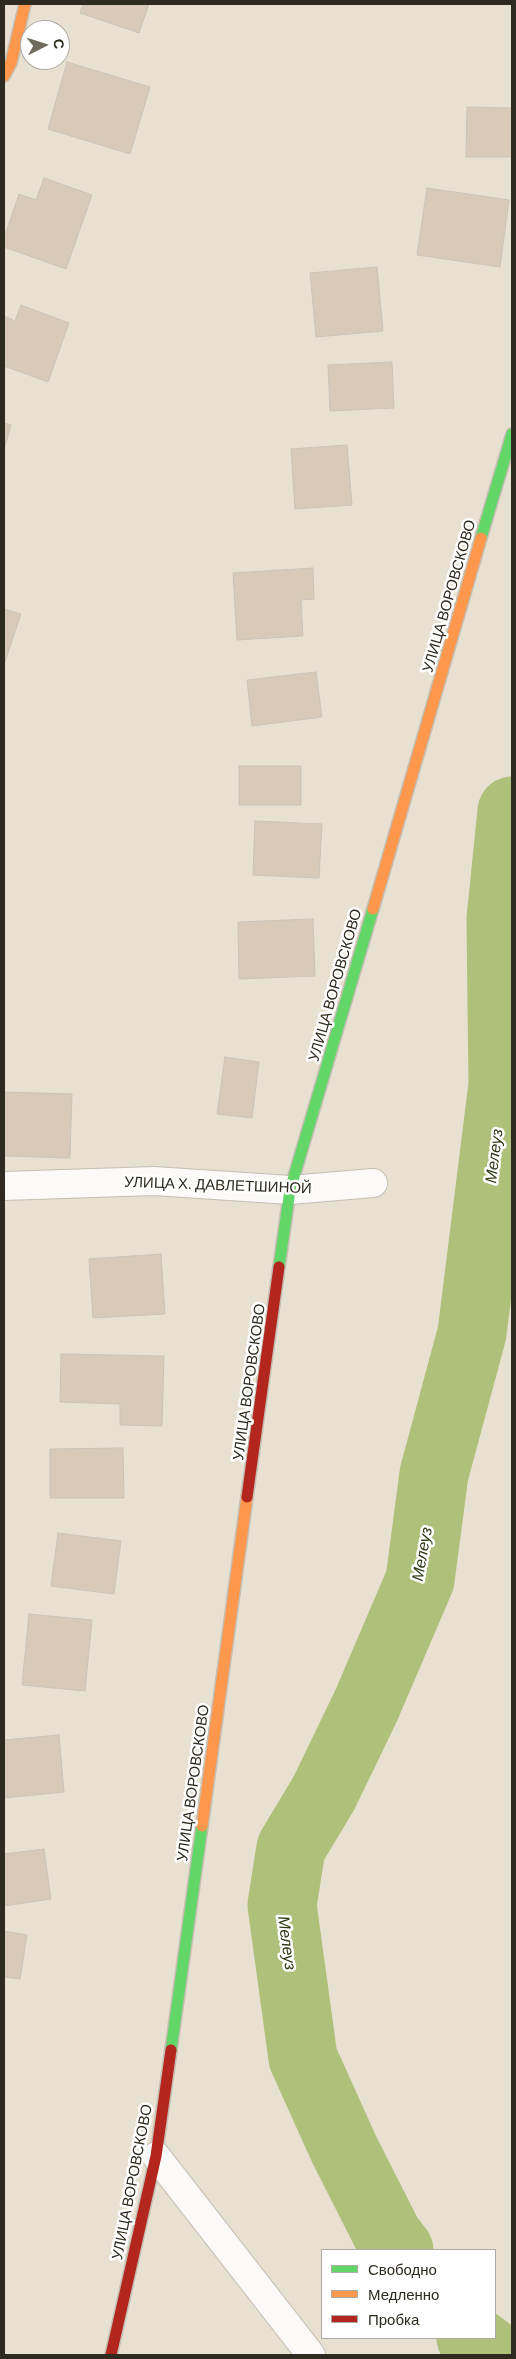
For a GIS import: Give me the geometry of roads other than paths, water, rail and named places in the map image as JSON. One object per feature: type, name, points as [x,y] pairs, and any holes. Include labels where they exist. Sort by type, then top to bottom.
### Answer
[{"type":"street","points":[[4,76],[11,63],[25,4]]},
{"type":"street","name":"УЛИЦА ВОРОВСКОВО","points":[[111,2355],[156,2156],[290,1190],[512,434]]},
{"type":"street","name":"УЛИЦА Х. ДАВЛЕТШИНОЙ","points":[[4,1186],[154,1181],[290,1190],[373,1183]]},
{"type":"street","points":[[156,2156],[312,2355]]},
{"type":"waterway","name":"Мелеуз","points":[[398,2249],[388,2236],[344,2149],[303,2058],[282,1905],[291,1848],[324,1793],[366,1706],[420,1580],[434,1474],[472,1333],[503,1085],[501,919],[512,811]]},
{"type":"waterway","name":"Мелеуз","points":[[472,2339],[494,2355]]}]
